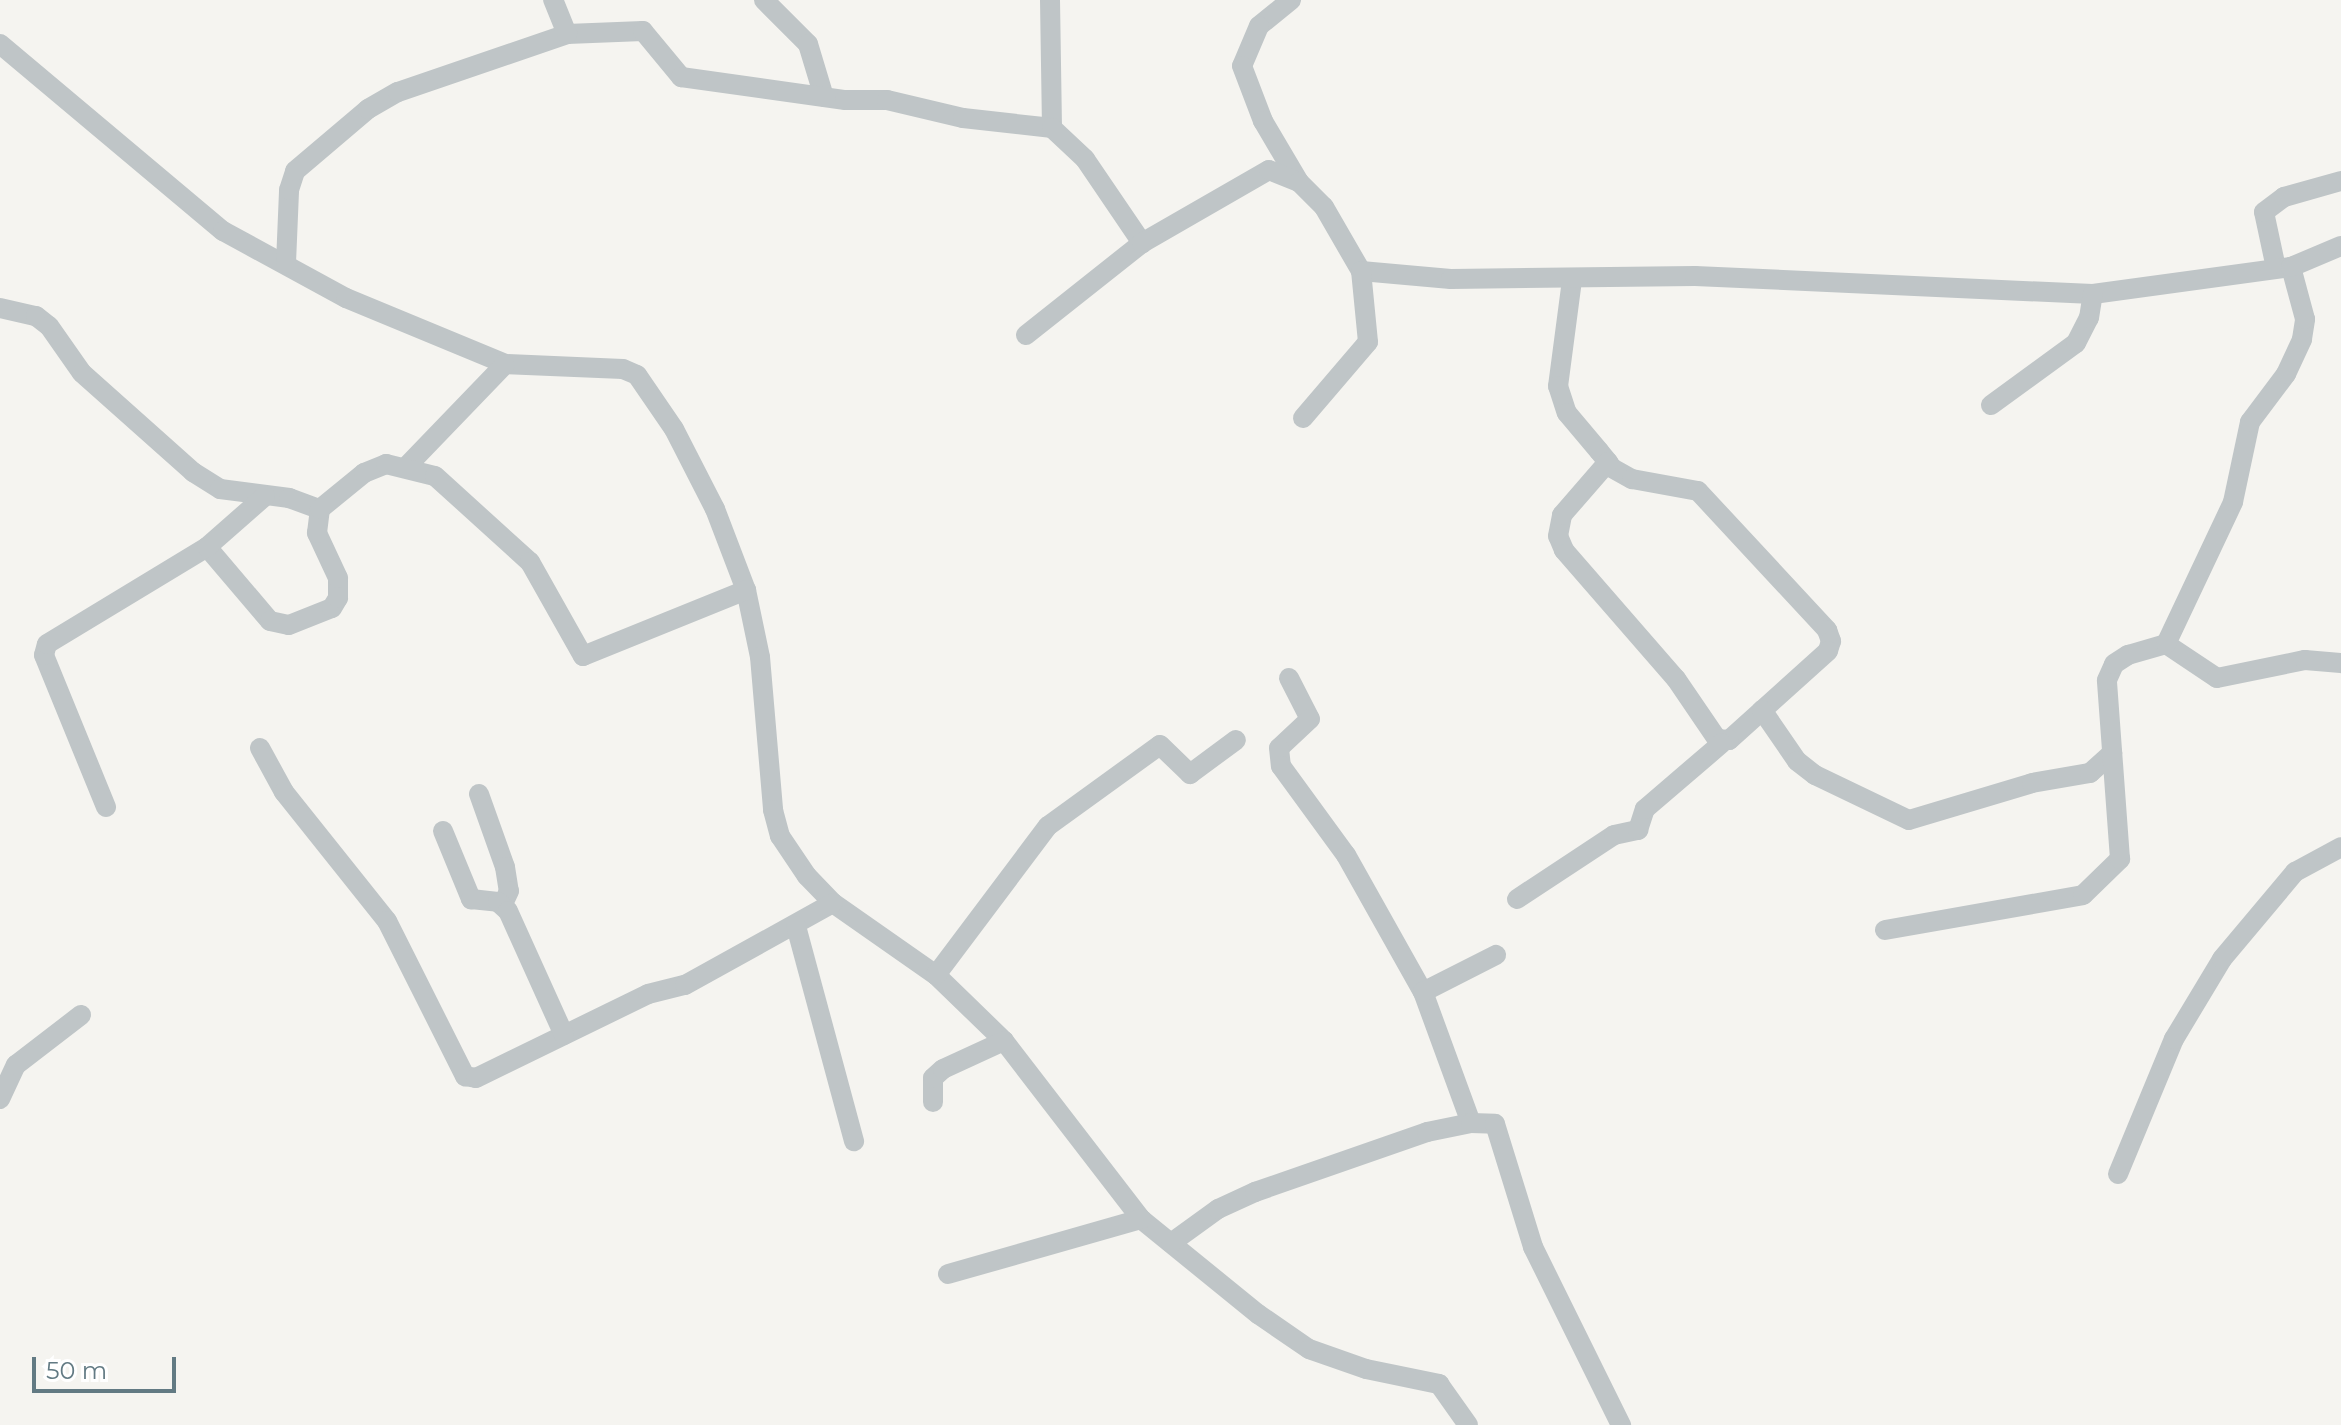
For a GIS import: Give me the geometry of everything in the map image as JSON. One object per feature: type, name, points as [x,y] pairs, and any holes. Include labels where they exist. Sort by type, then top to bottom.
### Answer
[{"type":"street","points":[[553,0],[567,34]]},
{"type":"street","points":[[764,0],[808,44],[824,97]]},
{"type":"street","points":[[1050,0],[1052,128]]},
{"type":"street","points":[[1291,0],[1259,26],[1242,56],[1242,66],[1263,121],[1299,182],[1348,243],[1361,271],[1368,342],[1303,418]]},
{"type":"street","points":[[286,263],[289,190],[295,171],[368,109],[451,70],[567,34],[643,31],[681,77],[824,97],[887,100],[963,118],[1052,128],[1085,159],[1142,243]]},
{"type":"street","points":[[0,44],[223,231],[381,315],[505,364],[623,369],[637,375],[674,429],[715,509],[746,590],[760,657],[773,810],[780,836],[833,903],[936,975],[1004,1041],[1141,1219],[1309,1349],[1366,1369],[1439,1384],[1468,1425]]},
{"type":"street","points":[[1026,335],[1142,243],[1257,174],[1269,170],[1299,182]]},
{"type":"street","points":[[1885,930],[2083,895],[2101,882],[2120,859],[2107,680],[2114,664],[2166,644],[2233,502],[2250,422],[2286,374],[2302,339],[2305,319],[2264,212],[2284,197],[2341,181]]},
{"type":"street","points":[[1361,271],[1451,279],[1572,280],[1695,276],[2093,294],[2284,267],[2341,246]]},
{"type":"street","points":[[1517,899],[1614,835],[1638,830],[1645,809],[1828,651],[1827,630],[1698,491],[1632,479],[1608,462],[1559,399],[1572,280]]},
{"type":"street","points":[[1991,405],[2076,343],[2089,318],[2093,294]]},
{"type":"street","points":[[2,312],[36,316],[49,326],[82,373],[193,472],[220,489],[320,509]]},
{"type":"street","points":[[407,466],[505,364]]},
{"type":"street","points":[[1608,462],[1571,501],[1558,536],[1569,559],[1676,679],[1722,743]]},
{"type":"street","points":[[207,547],[263,615],[289,625],[332,608],[338,598],[338,578],[317,533],[320,509],[374,466],[407,466],[454,490],[530,562],[583,656],[746,590]]},
{"type":"street","points":[[106,807],[44,655],[47,644],[207,547],[265,496]]},
{"type":"street","points":[[2166,644],[2217,678],[2305,660],[2341,663]]},
{"type":"street","points":[[1289,678],[1310,719],[1279,748],[1281,766],[1346,855],[1423,992],[1471,1123]]},
{"type":"street","points":[[1762,710],[1797,761],[1815,775],[1909,820],[2032,783],[2090,773],[2112,753]]},
{"type":"street","points":[[936,975],[1048,826],[1160,745],[1190,774],[1236,740]]},
{"type":"street","points":[[260,748],[284,792],[387,921],[465,1076],[476,1078],[648,994],[685,985],[833,903]]},
{"type":"street","points":[[479,794],[505,867],[509,891],[503,904],[564,1035]]},
{"type":"street","points":[[443,831],[471,899],[503,904]]},
{"type":"street","points":[[2118,1174],[2174,1039],[2222,959],[2286,880],[2341,847]]},
{"type":"street","points":[[796,926],[854,1141]]},
{"type":"street","points":[[1423,992],[1496,955]]},
{"type":"street","points":[[0,1099],[4,1072],[81,1015]]},
{"type":"street","points":[[933,1102],[933,1078],[943,1069],[1004,1041]]},
{"type":"street","points":[[1171,1243],[1218,1209],[1255,1192],[1427,1132],[1487,1121],[1500,1131],[1533,1247],[1621,1425]]},
{"type":"street","points":[[948,1274],[1141,1219]]}]
